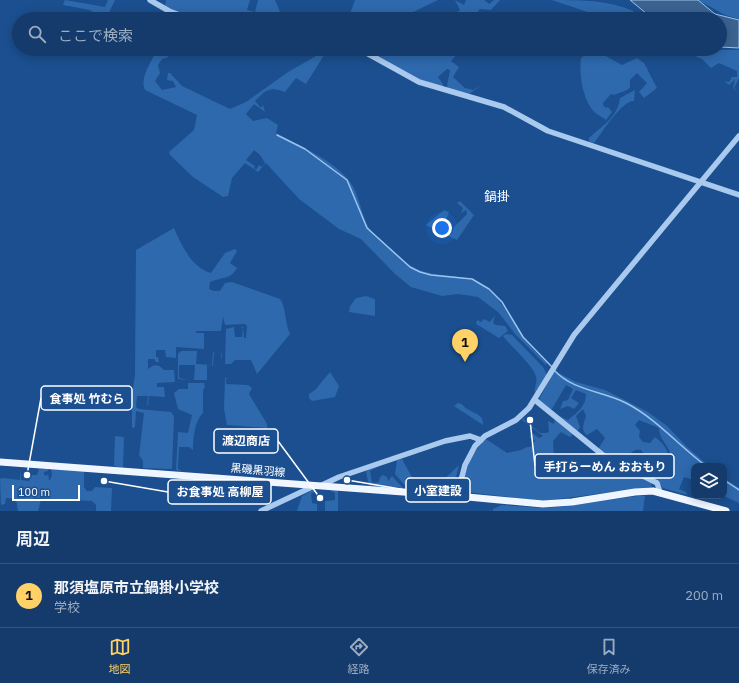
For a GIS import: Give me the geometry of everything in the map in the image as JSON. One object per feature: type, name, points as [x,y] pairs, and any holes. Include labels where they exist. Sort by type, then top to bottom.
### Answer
[{"type":"main road","name":"黒磯黒羽線","points":[[0,462],[457,496],[543,504],[572,502],[635,492],[660,492],[726,511]]},
{"type":"street","points":[[150,0],[172,12]]},
{"type":"street","points":[[372,56],[419,82],[504,107],[548,131],[739,195]]},
{"type":"street","points":[[457,496],[468,457],[481,440],[516,420],[535,400],[574,335],[739,136]]},
{"type":"street","points":[[535,400],[604,456],[657,483],[660,492]]},
{"type":"street","points":[[261,511],[339,477],[445,441],[470,436],[481,440]]},
{"type":"shaded area","points":[[65,0],[105,7],[108,0],[115,0],[109,12],[94,12],[63,5]]},
{"type":"shaded area","points":[[166,0],[250,0],[247,10],[255,12],[164,12]]},
{"type":"shaded area","points":[[258,0],[275,0],[280,12],[255,12]]},
{"type":"shaded area","points":[[355,0],[438,0],[413,12],[351,12]]},
{"type":"shaded area","points":[[455,0],[464,5],[466,0],[484,0],[489,4],[494,0],[500,0],[491,10],[480,9],[478,12],[457,12],[460,10]]},
{"type":"shaded area","points":[[552,0],[602,2],[626,8],[634,12],[587,12]]},
{"type":"shaded area","points":[[630,0],[698,0],[713,12],[645,12]]},
{"type":"shaded area","points":[[698,0],[739,0],[739,19],[727,16],[727,12],[720,12]]},
{"type":"shaded area","points":[[727,17],[739,20],[739,48],[727,47]]},
{"type":"shaded area","points":[[727,50],[739,50],[739,78],[734,88],[739,94],[733,88],[735,79],[729,85],[724,81],[729,82],[732,77],[737,77],[737,71],[719,63],[711,68],[702,59],[695,56],[727,56]]},
{"type":"shaded area","points":[[154,56],[168,56],[167,58],[162,59],[158,65],[160,73],[155,81],[162,90],[176,87],[173,81],[167,80],[168,73],[170,73],[182,86],[230,109],[246,102],[288,72],[316,56],[324,56],[306,84],[296,78],[285,92],[275,89],[268,90],[255,101],[261,108],[263,105],[265,112],[254,104],[246,114],[253,121],[267,118],[278,125],[276,133],[314,153],[340,171],[351,183],[368,226],[380,240],[407,263],[423,271],[468,279],[476,282],[491,292],[503,306],[525,340],[547,363],[546,365],[516,335],[498,312],[478,297],[458,294],[442,296],[411,287],[395,274],[361,239],[339,229],[299,199],[266,163],[258,172],[245,163],[232,178],[228,196],[223,197],[193,177],[170,155],[169,152],[194,130],[197,115],[145,90],[144,80]],"holes":[[[254,150],[260,155],[265,163],[262,167],[259,165],[256,170],[254,168],[255,166],[246,160]]]},
{"type":"shaded area","points":[[373,56],[456,56],[451,61],[459,67],[453,77],[465,88],[473,90],[482,85],[469,94],[449,89],[447,86],[450,70],[447,69],[438,77],[443,84],[442,88],[420,81]]},
{"type":"shaded area","points":[[584,56],[606,56],[622,65],[637,58],[644,63],[657,88],[644,98],[639,92],[647,83],[637,73],[630,80],[630,87],[627,90],[614,95],[611,94],[603,103],[606,108],[608,107],[612,112],[606,120],[592,110],[585,97],[580,70],[581,58]]},
{"type":"shaded area","points":[[635,90],[634,101],[623,106],[594,143],[589,142],[589,138],[613,116],[619,105],[620,98]]},
{"type":"shaded area","points":[[460,201],[474,215],[457,240],[426,225],[444,210],[449,212],[444,225],[437,226],[452,234],[454,227],[467,214],[466,210],[461,213],[463,208],[457,203]]},
{"type":"shaded area","points":[[174,228],[188,255],[198,266],[211,273],[225,253],[235,249],[237,251],[230,263],[237,268],[235,272],[232,275],[210,282],[209,289],[220,291],[225,283],[232,282],[280,299],[290,334],[257,374],[251,360],[235,360],[231,364],[225,364],[226,329],[234,327],[235,337],[242,337],[243,329],[241,327],[243,327],[244,338],[246,338],[247,326],[245,324],[225,325],[223,317],[221,331],[196,331],[196,333],[204,333],[204,349],[176,347],[176,358],[166,357],[165,350],[156,350],[156,357],[158,357],[159,362],[156,362],[154,359],[148,359],[148,369],[156,365],[164,370],[174,370],[175,382],[157,383],[157,387],[164,387],[165,397],[149,396],[148,405],[154,407],[147,405],[148,396],[137,396],[136,407],[139,409],[171,412],[174,416],[172,469],[143,468],[143,461],[139,455],[144,413],[136,411],[135,427],[132,428],[132,395],[135,375],[136,250]]},
{"type":"shaded area","points":[[366,296],[375,299],[375,316],[349,312],[350,306],[356,298]]},
{"type":"shaded area","points":[[495,315],[493,323],[496,325],[505,326],[508,331],[499,338],[476,324],[477,320],[481,322],[484,319],[490,322]]},
{"type":"shaded area","points":[[506,334],[512,335],[543,367],[547,375],[535,394],[536,376],[503,336]]},
{"type":"shaded area","points":[[181,351],[197,351],[196,364],[212,365],[214,352],[213,365],[220,366],[207,365],[207,380],[194,380],[195,365],[179,365],[179,378],[188,380],[178,379],[178,354]]},
{"type":"shaded area","points":[[330,372],[339,386],[335,397],[312,401],[309,398],[309,394],[315,390]]},
{"type":"shaded area","points":[[554,372],[557,372],[576,382],[605,390],[648,412],[667,426],[688,448],[706,463],[691,463],[691,479],[684,477],[679,489],[686,492],[687,495],[663,488],[657,480],[632,468],[633,464],[637,463],[644,454],[641,450],[633,451],[625,464],[651,482],[652,487],[542,501],[467,492],[462,488],[470,461],[476,450],[486,439],[507,453],[530,447],[535,441],[529,437],[532,433],[539,438],[543,436],[522,420],[525,417],[524,420],[540,433],[547,433],[549,431],[548,421],[554,424],[555,418],[573,434],[570,437],[561,432],[553,441],[554,458],[564,467],[571,468],[574,464],[588,463],[605,438],[597,429],[587,435],[585,433],[583,426],[586,416],[583,409],[576,416],[580,427],[577,432],[559,416],[568,420],[578,412],[583,406],[586,394],[576,390],[571,398],[579,403],[574,409],[568,406],[560,409],[563,401],[568,400],[573,389],[566,385],[552,409],[548,409],[538,401]],"holes":[[[639,420],[659,428],[671,455],[671,460],[661,475],[658,474],[667,459],[667,450],[655,437],[650,443],[643,442],[639,437],[640,431],[635,425]]]},
{"type":"shaded area","points":[[225,378],[229,378],[226,379],[226,384],[248,385],[252,388],[249,394],[267,424],[267,428],[227,425],[224,409]]},
{"type":"shaded area","points":[[188,383],[204,383],[205,387],[203,390],[203,413],[196,424],[193,450],[189,447],[179,447],[178,469],[183,472],[176,470],[178,432],[188,433],[192,415],[178,409],[174,393],[179,389],[188,389]]},
{"type":"shaded area","points":[[458,403],[479,415],[482,419],[483,425],[454,406]]},
{"type":"shaded area","points":[[115,436],[124,437],[123,468],[114,466]]},
{"type":"shaded area","points":[[402,459],[418,488],[417,489],[407,488],[395,474],[397,460]]},
{"type":"shaded area","points":[[381,465],[370,471],[372,483],[379,482],[380,477],[383,475],[387,477],[388,481],[392,476],[403,488],[369,486],[366,471]]},
{"type":"shaded area","points":[[459,465],[453,489],[434,489]]},
{"type":"shaded area","points":[[21,468],[21,480],[29,481],[32,475],[37,475],[39,469],[48,469],[48,471],[44,472],[44,475],[47,476],[48,473],[49,480],[52,475],[51,469],[83,470],[84,487],[87,491],[92,491],[95,487],[112,488],[111,511],[96,511],[96,505],[92,501],[34,498],[41,500],[38,511],[18,511],[16,499],[6,498],[5,504],[1,505],[0,479],[20,480]]},
{"type":"shaded area","points":[[727,480],[739,488],[739,503],[727,497]]},
{"type":"shaded area","points":[[313,490],[317,490],[311,494],[312,503],[317,504],[317,511],[297,511],[302,496]]},
{"type":"shaded area","points":[[330,490],[338,490],[338,511],[325,511],[325,501],[335,500],[335,493]]},
{"type":"shaded area","points":[[645,496],[643,511],[493,511],[493,509],[502,505],[543,508],[560,507]]},
{"type":"waterway","points":[[277,135],[305,149],[347,180],[367,228],[410,267],[431,275],[472,279],[489,289],[502,302],[523,337],[552,367]]},
{"type":"waterway","points":[[554,370],[562,377],[579,387],[617,399],[637,409],[658,424],[702,463]]},
{"type":"waterway","points":[[727,482],[739,490]]},
{"type":"place","name":"那須塩原市立鍋掛小学校","points":[[465,362]]},
{"type":"place","name":"手打らーめん おおもり","points":[[530,420]]},
{"type":"place","name":"食事処 竹むら","points":[[27,475]]},
{"type":"place","name":"小室建設","points":[[347,480]]},
{"type":"place","name":"お食事処 高柳屋","points":[[104,481]]},
{"type":"place","name":"渡辺商店","points":[[320,498]]},
{"type":"district","name":"鍋掛","points":[[497,196]]}]
